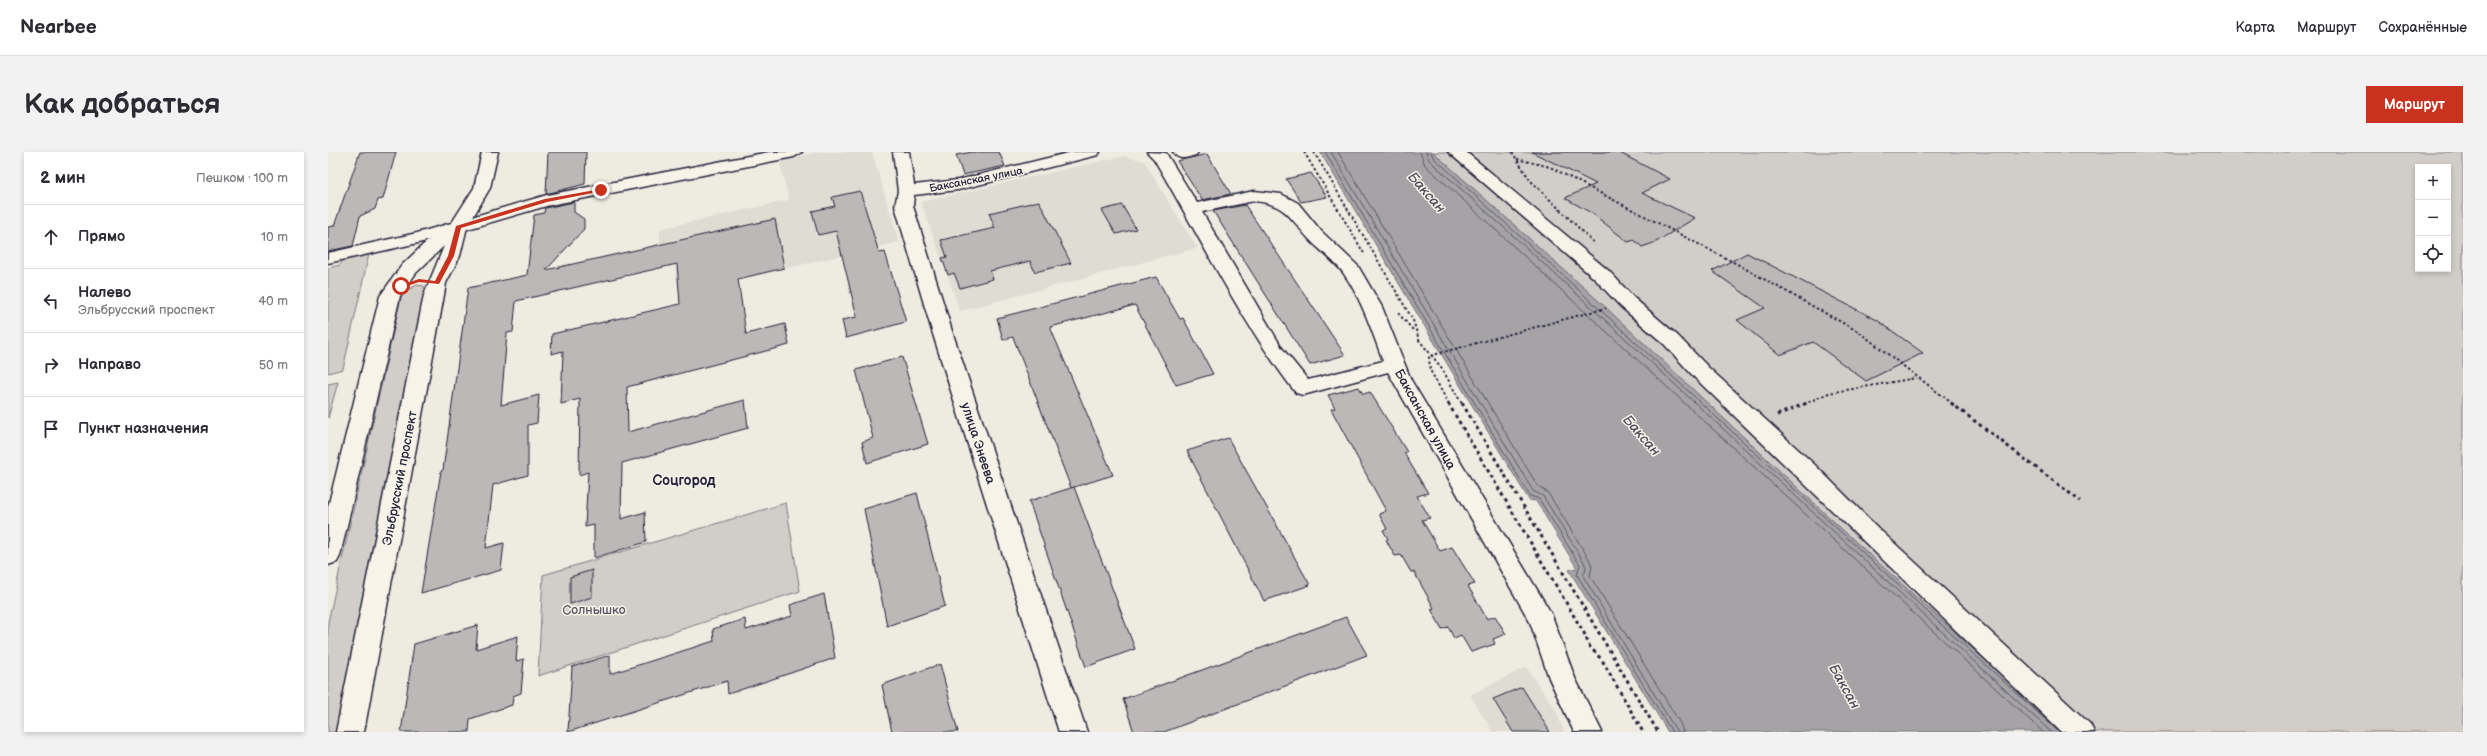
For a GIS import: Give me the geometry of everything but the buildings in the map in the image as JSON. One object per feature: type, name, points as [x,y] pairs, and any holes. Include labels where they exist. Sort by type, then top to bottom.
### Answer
[{"type":"street","name":"Эльбрусский проспект","points":[[350,732],[437,282],[451,256],[458,227],[482,188],[490,152]]},
{"type":"street","points":[[328,258],[458,227],[547,200],[794,152]]},
{"type":"street","name":"улица Энеева","points":[[901,152],[906,191],[904,206],[942,331],[1073,732]]},
{"type":"street","name":"Баксанская улица","points":[[906,191],[958,185],[1092,152]]},
{"type":"street","points":[[1155,152],[1160,156],[1192,209],[1274,351],[1303,388],[1395,364]]},
{"type":"street","points":[[1181,152],[1183,154],[1190,152]]},
{"type":"street","points":[[1456,152],[1602,275],[1627,302],[1671,340],[1756,424],[2080,732]]},
{"type":"street","name":"Баксанская улица","points":[[1192,209],[1254,196],[1275,198],[1292,207],[1315,235],[1351,270],[1372,307],[1402,380],[1542,620],[1562,678],[1588,732]]},
{"type":"street","name":"Эльбрусский проспект","points":[[328,556],[378,343],[394,291],[409,269],[430,248],[458,227]]},
{"type":"street","points":[[394,291],[419,281],[437,282]]},
{"type":"path","points":[[1304,152],[1325,186]]},
{"type":"path","points":[[1314,152],[1413,320],[1414,330],[1429,356],[1440,367],[1534,527],[1602,636],[1658,732]]},
{"type":"path","points":[[1512,152],[1530,180],[1594,240],[1602,275]]},
{"type":"path","points":[[1517,159],[1550,167],[1736,264],[1859,332],[1916,378],[2080,501]]},
{"type":"path","points":[[1429,356],[1627,302]]},
{"type":"path","points":[[1429,356],[1430,370],[1492,479],[1584,633],[1590,647],[1602,660],[1643,732]]},
{"type":"path","points":[[1756,424],[1829,393],[1916,378]]},
{"type":"shaded area","points":[[819,152],[872,152],[899,242],[711,286],[679,290],[671,246],[660,246],[660,229],[789,200],[779,160]]},
{"type":"shaded area","points":[[1124,156],[1144,161],[1197,248],[960,311],[921,202]]},
{"type":"shaded area","points":[[1526,667],[1556,710],[1564,732],[1493,732],[1470,695]]},
{"type":"green space","points":[[1433,152],[2463,152],[2463,732],[2064,732],[1835,523],[1603,305]]},
{"type":"green space","points":[[369,254],[343,369],[328,373],[328,268],[340,265],[343,259]]},
{"type":"green space","points":[[417,285],[424,286],[425,289],[336,732],[328,732],[328,622],[402,293]]},
{"type":"green space","points":[[338,382],[328,418],[328,384]]},
{"type":"green space","name":"Солнышко","points":[[786,503],[800,591],[538,676],[543,575]]},
{"type":"water","name":"Баксан","points":[[1320,152],[1433,152],[1603,305],[1835,523],[2064,732],[1668,732],[1569,570],[1577,568],[1536,501],[1529,500]]},
{"type":"district","name":"Соцгород","points":[[684,480]]},
{"type":"route","points":[[401,286],[426,280],[433,280],[437,282],[451,256],[458,227],[547,200],[601,190]]}]
